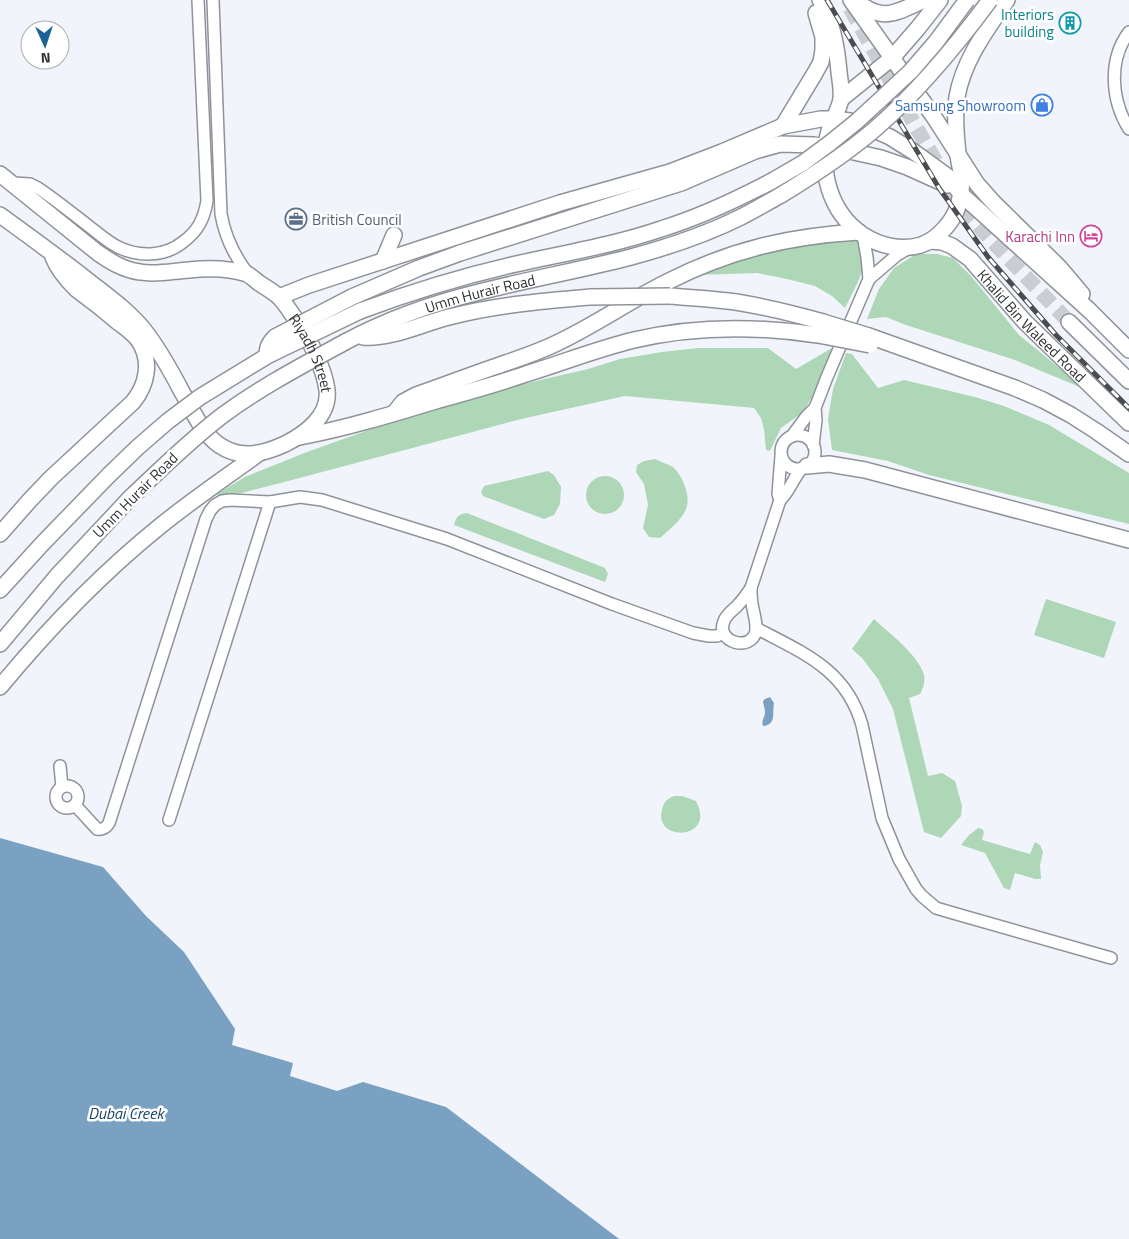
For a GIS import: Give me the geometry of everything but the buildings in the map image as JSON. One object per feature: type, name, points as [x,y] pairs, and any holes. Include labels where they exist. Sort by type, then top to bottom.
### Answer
[{"type":"main road","points":[[783,126],[821,62],[823,37],[810,0]]},
{"type":"main road","points":[[820,0],[835,41],[841,85],[841,99],[829,130],[826,147],[825,168],[830,194],[843,217],[861,233],[883,244],[909,248],[930,241],[941,233],[954,216],[961,173],[955,118],[957,96],[962,77],[970,60],[989,26],[1007,0]]},
{"type":"main road","points":[[851,0],[943,131],[968,171],[992,202],[1060,268],[1079,290],[1090,311]]},
{"type":"main road","points":[[855,0],[864,7],[884,15],[924,0]]},
{"type":"main road","points":[[841,99],[892,58],[940,0]]},
{"type":"main road","name":"Umm Hurair Road","points":[[0,590],[43,542],[138,447],[168,421],[224,382],[267,356],[360,311],[457,279],[662,229],[738,199],[803,163],[868,111],[911,71],[936,42],[967,0]]},
{"type":"main road","name":"Umm Hurair Road","points":[[0,644],[57,576],[131,497],[173,456],[222,416],[275,381],[350,339],[440,303],[471,294],[632,257],[705,233],[740,217],[814,175],[875,129],[904,103],[930,75],[990,0]]},
{"type":"main road","points":[[279,297],[292,291],[560,203],[670,172],[783,126],[821,119],[850,121],[890,137],[947,176],[959,192]]},
{"type":"main road","points":[[267,356],[267,348],[275,337],[352,297],[419,268],[460,253],[681,183],[767,147],[780,144],[826,147],[899,164],[933,177],[959,192],[1090,311],[1129,350]]},
{"type":"main road","name":"Riyadh Street","points":[[0,174],[82,240],[111,262],[125,269],[155,274],[191,270],[230,270],[248,275],[279,297],[306,333],[326,381],[325,407],[319,419],[296,438],[258,454],[244,454],[231,451],[219,445],[204,430],[155,344],[142,328],[112,299],[0,215]]},
{"type":"main road","points":[[395,414],[403,402],[416,394],[531,355],[560,342],[666,282],[700,266],[768,244],[835,233],[861,233]]},
{"type":"main road","points":[[383,261],[394,235]]},
{"type":"main road","name":"Khalid Bin Waleed Road","points":[[930,241],[942,242],[952,246],[970,259],[1025,322],[1129,423]]},
{"type":"main road","points":[[0,534],[51,478],[133,402],[142,390],[146,378],[145,354],[140,342],[68,281],[50,251]]},
{"type":"main road","points":[[350,339],[382,336],[448,317],[505,306],[590,297],[670,296],[737,302],[774,310],[821,329],[869,340],[923,356],[1015,388],[1071,415],[1125,451],[1122,454],[1129,465]]},
{"type":"main road","points":[[1069,322],[1129,381]]},
{"type":"main road","points":[[296,438],[395,414],[606,347],[644,338],[670,333],[706,330],[784,331],[821,329]]},
{"type":"main road","points":[[0,687],[65,614],[131,551],[187,505],[258,454]]},
{"type":"main road","points":[[805,467],[829,464],[865,470],[1129,540]]},
{"type":"street","points":[[13,183],[21,183],[38,188],[101,236],[118,247],[133,252],[148,254],[163,252],[178,247],[190,237],[200,225],[207,200],[198,0]]},
{"type":"street","points":[[213,0],[221,214],[228,240],[248,275]]},
{"type":"street","points":[[1129,32],[1119,50],[1114,79],[1118,107],[1129,129]]},
{"type":"street","points":[[861,233],[867,257],[869,279]]},
{"type":"street","points":[[792,436],[815,408],[869,279],[897,255],[909,248]]},
{"type":"street","points":[[751,588],[756,628],[750,640],[740,644],[726,638],[722,628],[723,622],[751,588],[780,500],[794,478],[814,459],[815,408]]},
{"type":"street","points":[[780,500],[778,494],[783,444],[792,436],[798,435],[804,436],[813,444]]},
{"type":"street","points":[[781,456],[784,462],[795,469],[805,467]]},
{"type":"street","points":[[75,804],[97,829],[107,827],[206,520],[215,505],[222,501],[270,502],[300,497],[322,500],[447,539],[612,604],[693,633],[716,636],[724,633]]},
{"type":"street","points":[[169,820],[270,502]]},
{"type":"street","points":[[756,628],[818,661],[840,682],[853,701],[859,713],[882,818],[889,837],[916,888],[929,903],[945,911],[1110,958]]},
{"type":"street","points":[[60,766],[62,787]]},
{"type":"street","points":[[70,786],[76,790],[78,798],[75,804],[68,808],[64,808],[58,803],[56,796],[62,787],[70,786]]},
{"type":"green space","points":[[843,236],[859,240],[865,263],[845,308],[832,296],[815,286],[787,279],[757,273],[696,275],[766,247]]},
{"type":"green space","points":[[916,254],[937,254],[953,258],[971,276],[1019,335],[1082,388],[1015,360],[886,317],[867,319],[879,289],[894,268]]},
{"type":"green space","points":[[698,348],[768,348],[796,369],[832,348],[815,392],[803,412],[781,428],[770,451],[766,450],[761,418],[754,408],[625,396],[521,419],[218,499],[217,494],[245,477],[307,452],[377,427],[488,392],[588,369],[620,359]]},
{"type":"green space","points":[[846,353],[852,354],[878,388],[904,380],[1004,406],[1049,425],[1129,473],[1129,524],[929,475],[888,461],[832,450],[828,419],[833,389]]},
{"type":"green space","points":[[655,459],[676,470],[684,485],[688,501],[683,515],[660,538],[649,537],[643,528],[648,505],[644,484],[636,472],[637,465],[644,461]]},
{"type":"green space","points":[[548,471],[554,475],[561,487],[560,504],[554,515],[544,519],[483,496],[481,492],[484,486]]},
{"type":"green space","points":[[605,476],[619,481],[624,495],[619,509],[605,514],[591,509],[586,495],[591,481]]},
{"type":"green space","points":[[467,513],[605,568],[608,574],[605,582],[454,525],[458,516]]},
{"type":"green space","points":[[1046,599],[1116,622],[1104,658],[1034,635]]},
{"type":"green space","points":[[874,619],[908,650],[924,675],[923,689],[920,694],[909,698],[928,776],[942,773],[955,781],[962,806],[961,816],[941,838],[924,832],[893,709],[878,679],[862,658],[852,649]]},
{"type":"green space","points":[[682,796],[696,801],[700,814],[698,824],[692,830],[674,832],[666,828],[662,820],[662,810],[665,803],[668,799]]},
{"type":"green space","points":[[978,828],[984,832],[982,840],[1030,854],[1035,842],[1040,845],[1043,852],[1040,865],[1041,879],[1015,873],[1010,890],[1004,888],[985,853],[961,845]]},
{"type":"water","points":[[770,697],[774,703],[773,718],[770,723],[763,726],[762,722],[765,712],[763,701]]},
{"type":"water","name":"Dubai Creek","points":[[0,838],[103,867],[146,916],[184,952],[235,1029],[232,1045],[293,1063],[290,1076],[337,1091],[363,1082],[446,1107],[619,1239],[0,1239]]},
{"type":"tunnel","points":[[850,8],[954,193],[991,240],[1069,322]]},
{"type":"railway","points":[[827,0],[939,188],[988,257],[1056,335],[1129,408]]},
{"type":"place","name":"Interiors building","points":[[1070,23]]},
{"type":"place","name":"Samsung Showroom","points":[[1042,105]]},
{"type":"place","name":"British Council","points":[[296,219]]},
{"type":"place","name":"Karachi Inn","points":[[1091,236]]}]
